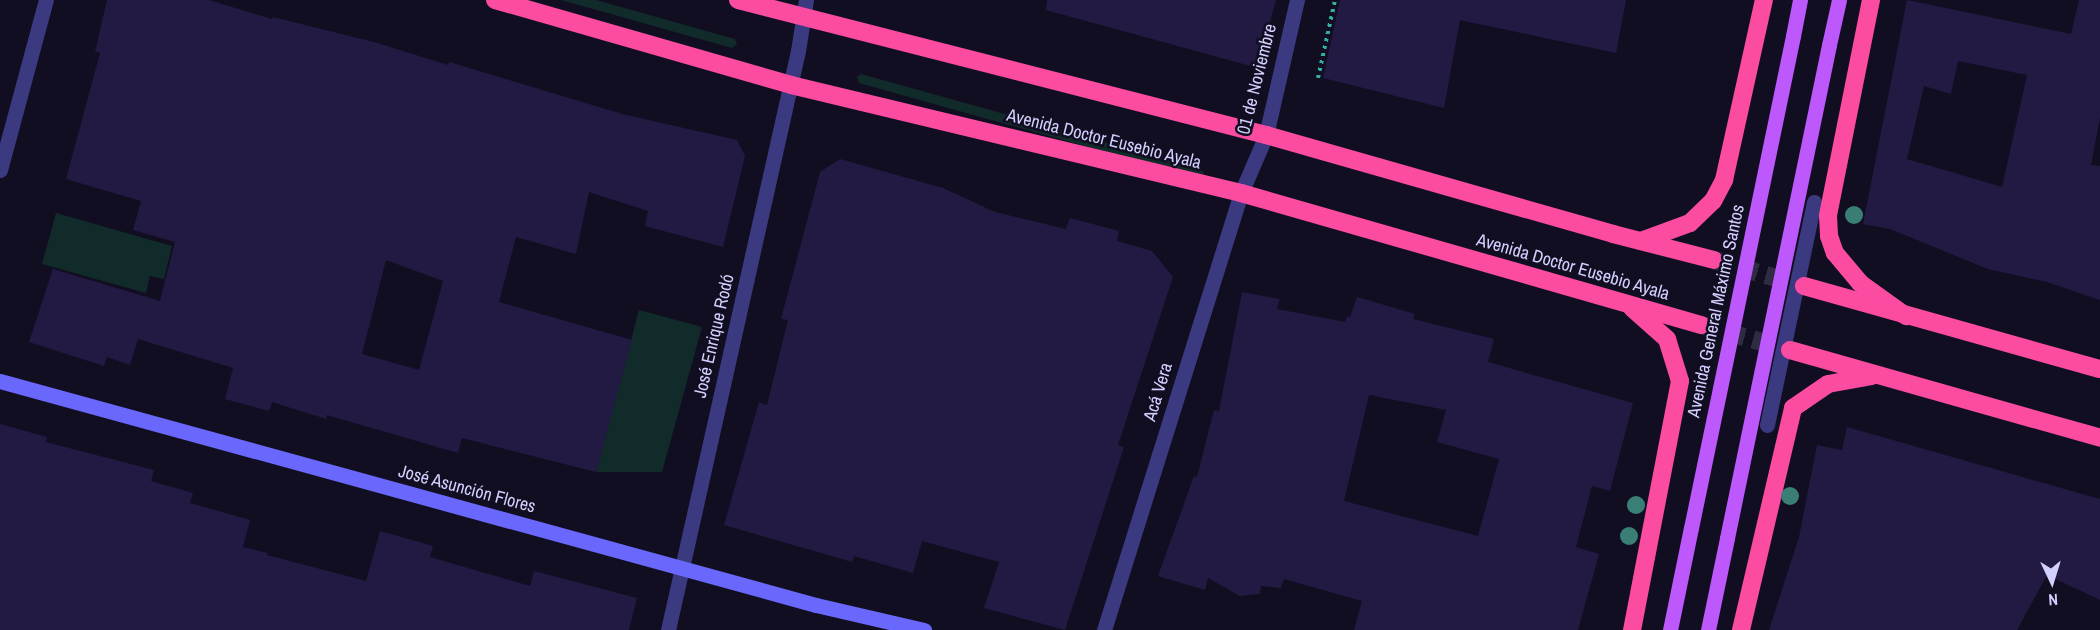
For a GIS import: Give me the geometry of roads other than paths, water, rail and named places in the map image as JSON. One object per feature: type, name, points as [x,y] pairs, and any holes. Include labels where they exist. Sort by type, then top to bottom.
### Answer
[{"type":"highway","name":"Avenida Doctor Eusebio Ayala","points":[[495,0],[791,85],[1241,194],[1701,325]]},
{"type":"highway","points":[[738,0],[805,9],[1266,135],[1641,242],[1714,260]]},
{"type":"highway","points":[[1641,242],[1690,223],[1713,201],[1724,180],[1764,0]]},
{"type":"highway","points":[[1871,0],[1828,216],[1829,236],[1835,253],[1860,283],[1906,316]]},
{"type":"highway","points":[[1804,286],[2100,369]]},
{"type":"highway","points":[[1628,304],[1667,339],[1680,381],[1632,630]]},
{"type":"highway","points":[[1790,350],[2100,438]]},
{"type":"highway","points":[[1741,630],[1793,408],[1828,384],[1877,376]]},
{"type":"main road","name":"Avenida General Máximo Santos","points":[[1670,630],[1800,0]]},
{"type":"main road","points":[[1708,630],[1839,0]]},
{"type":"street","points":[[0,170],[46,0]]},
{"type":"street","name":"01 de Noviembre","points":[[1251,166],[1266,135],[1297,0]]},
{"type":"street","name":"José Enrique Rodó","points":[[668,630],[791,85],[805,9]]},
{"type":"street","name":"Acá Vera","points":[[1104,630],[1251,166]]},
{"type":"street","points":[[1767,424],[1814,202]]},
{"type":"street","name":"José Asunción Flores","points":[[0,381],[896,627],[924,630]]},
{"type":"tunnel","points":[[1714,260],[1804,286]]},
{"type":"tunnel","points":[[1701,325],[1790,350]]}]
